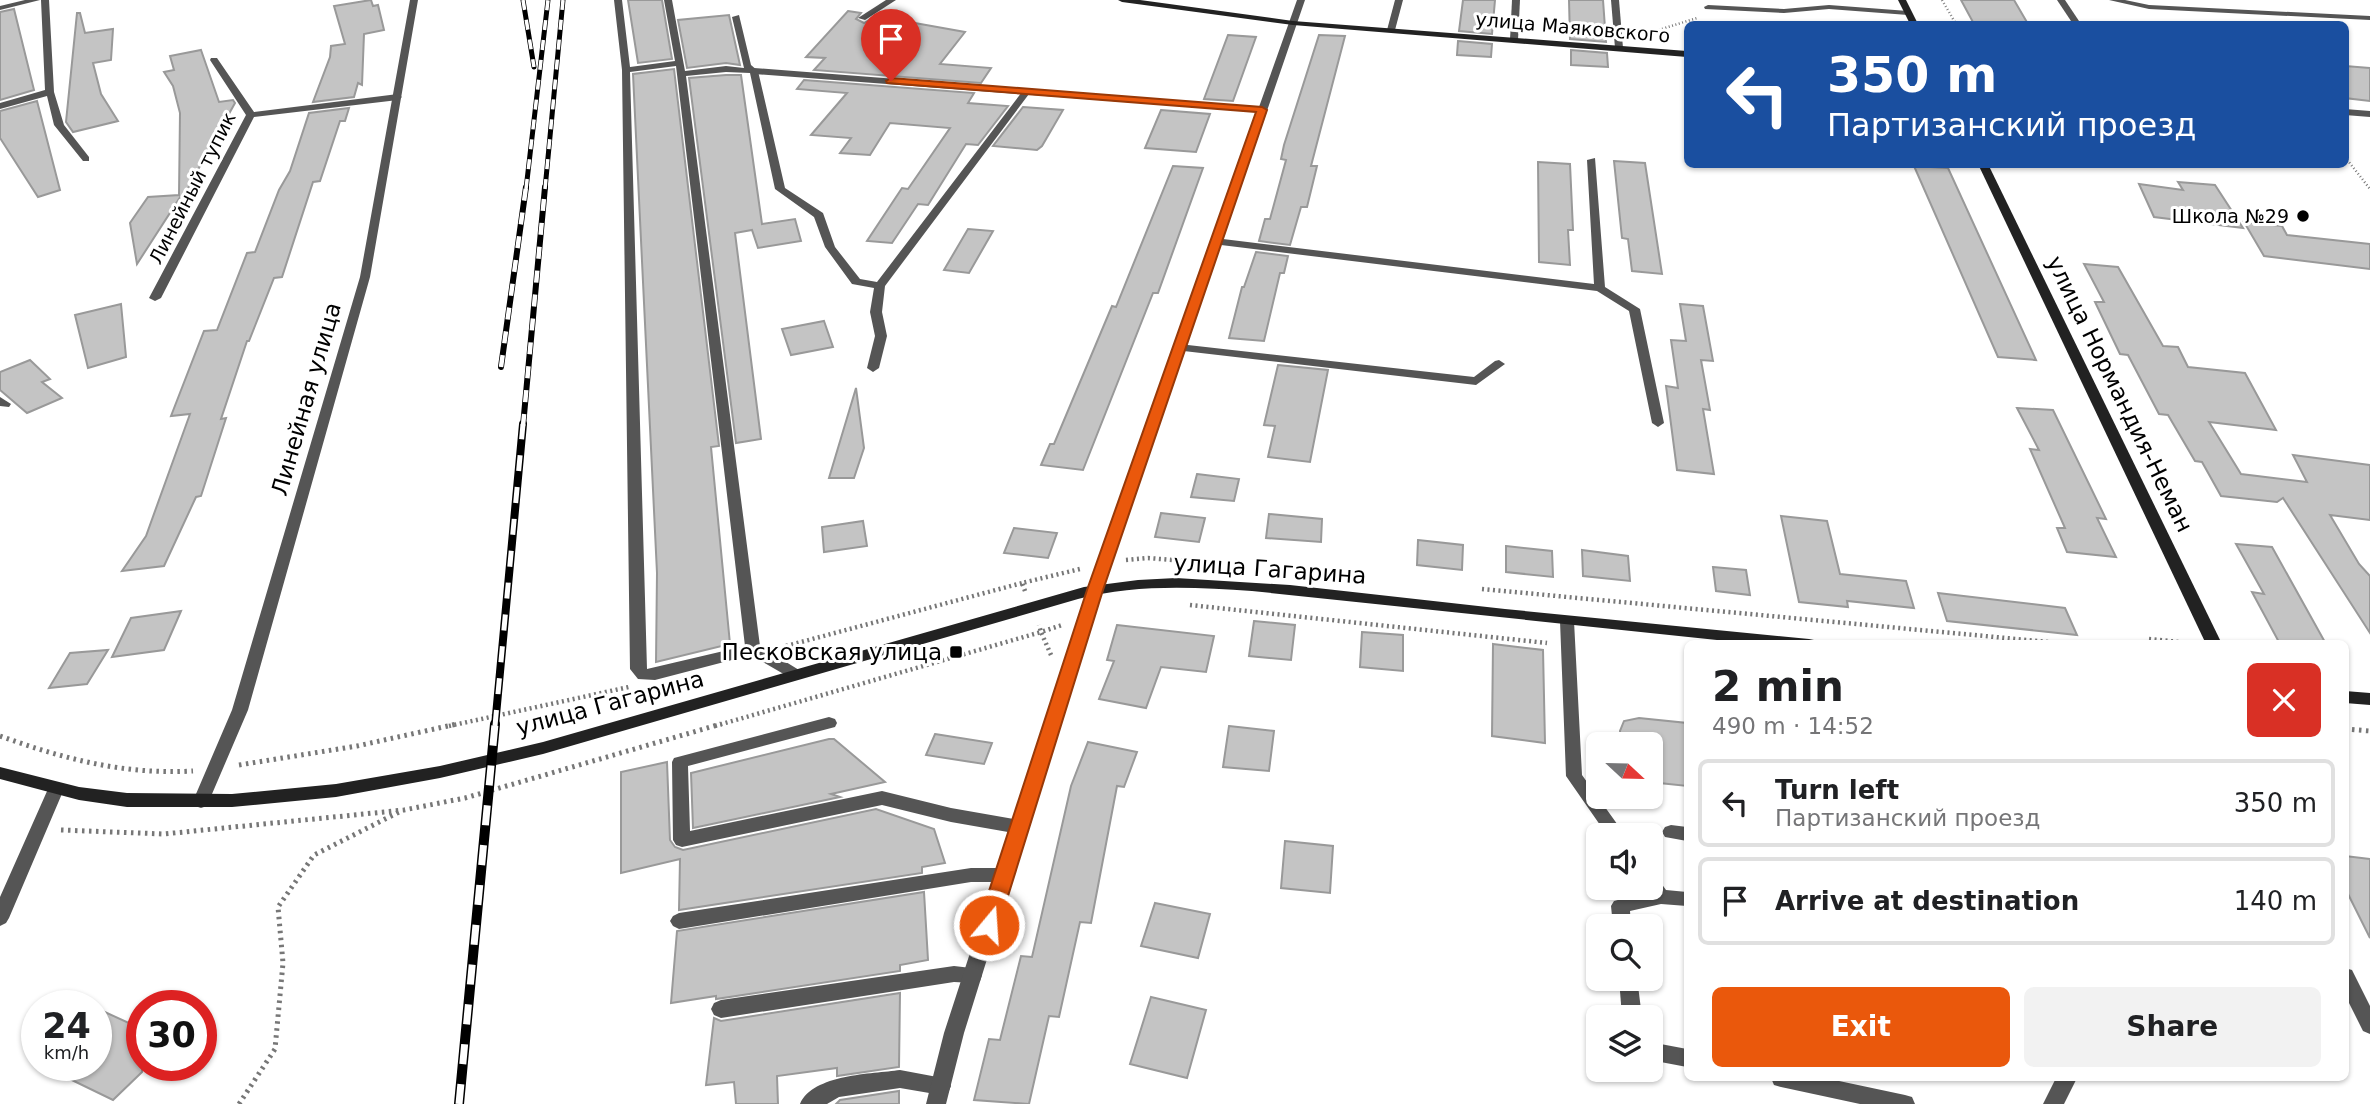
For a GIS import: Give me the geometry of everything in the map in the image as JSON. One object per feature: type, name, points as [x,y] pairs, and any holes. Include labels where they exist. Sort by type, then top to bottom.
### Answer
[{"type":"street","points":[[0,8],[36,0]]},
{"type":"street","points":[[46,0],[50,92],[59,125],[86,159]]},
{"type":"street","name":"Линейная улица","points":[[201,800],[240,710],[365,277],[414,0]]},
{"type":"street","points":[[618,0],[626,70],[638,668],[643,675],[654,674],[757,651],[794,674]]},
{"type":"street","points":[[668,0],[681,69],[757,651]]},
{"type":"street","points":[[862,18],[892,0]]},
{"type":"street","name":"улица Маяковского","points":[[1122,0],[1293,23],[1514,40],[1619,43],[1684,54]]},
{"type":"street","points":[[810,1104],[835,1088],[900,1079],[939,1095],[973,975],[1086,617],[1301,0]]},
{"type":"street","points":[[1391,30],[1399,0]]},
{"type":"street","points":[[1514,40],[1516,0]]},
{"type":"street","points":[[1615,0],[1619,43]]},
{"type":"street","points":[[1902,0],[1912,21]]},
{"type":"street","points":[[2061,0],[2075,21]]},
{"type":"street","points":[[2113,0],[2149,7],[2370,18]]},
{"type":"street","points":[[1707,7],[1784,11],[1829,7],[1908,13]]},
{"type":"street","points":[[736,18],[747,66],[754,71],[780,189],[819,215],[830,247],[856,282],[880,286]]},
{"type":"street","name":"Линейный тупик","points":[[155,298],[251,115],[214,60]]},
{"type":"street","points":[[626,70],[726,69],[1262,110]]},
{"type":"street","points":[[873,368],[881,336],[876,312],[880,286],[1028,90]]},
{"type":"street","points":[[0,106],[50,92]]},
{"type":"street","points":[[251,115],[398,97]]},
{"type":"street","points":[[2349,112],[2370,114]]},
{"type":"street","points":[[1592,160],[1600,288]]},
{"type":"street","name":"улица Нормандия-Неман","points":[[1985,168],[2212,640]]},
{"type":"street","points":[[1216,242],[1600,288],[1634,309],[1658,423]]},
{"type":"street","points":[[1179,348],[1476,381],[1499,364]]},
{"type":"street","name":"улица Гагарина","points":[[0,773],[56,789],[124,800],[292,796],[449,770],[641,721],[794,674],[1095,590],[1146,584],[1199,583],[1767,640]]},
{"type":"street","points":[[1567,621],[1574,776],[1608,823]]},
{"type":"street","points":[[2349,697],[2370,699]]},
{"type":"street","points":[[829,723],[680,762],[682,841],[883,798],[951,815],[1020,827]]},
{"type":"street","points":[[0,918],[8,885],[56,789]]},
{"type":"street","points":[[680,921],[971,875],[1004,875]]},
{"type":"street","points":[[1663,897],[1684,900]]},
{"type":"street","points":[[1621,914],[1620,906],[1647,900]]},
{"type":"street","points":[[721,1009],[954,974],[973,975]]},
{"type":"street","points":[[2349,984],[2370,1025]]},
{"type":"street","points":[[1663,1053],[1684,1057]]},
{"type":"street","points":[[1795,1081],[1905,1104]]},
{"type":"street","points":[[2053,1104],[2065,1081]]},
{"type":"path","points":[[1942,0],[1954,21]]},
{"type":"path","points":[[1689,21],[1696,19],[1707,7]]},
{"type":"path","points":[[1619,43],[1684,23]]},
{"type":"path","points":[[2349,162],[2370,189]]},
{"type":"path","points":[[757,651],[1022,583]]},
{"type":"path","points":[[1187,605],[1568,645]]},
{"type":"path","points":[[1041,632],[1086,617]]},
{"type":"path","points":[[0,736],[99,768],[176,773],[358,746],[640,684]]},
{"type":"path","points":[[2349,729],[2370,731]]},
{"type":"path","points":[[239,1104],[275,1049],[283,963],[278,907],[314,855],[404,810]]},
{"type":"building","points":[[371,0],[373,6],[378,5],[384,30],[364,34],[362,85],[358,83],[354,97],[313,102],[330,57],[331,46],[345,44],[334,6]]},
{"type":"building","points":[[628,0],[662,0],[672,59],[638,63]]},
{"type":"building","points":[[1463,0],[1495,0],[1492,34],[1459,31]]},
{"type":"building","points":[[1569,0],[1603,0],[1606,42],[1570,39]]},
{"type":"building","points":[[1961,0],[2014,0],[2026,21],[1972,21]]},
{"type":"building","points":[[14,9],[34,90],[0,100],[0,12]]},
{"type":"building","points":[[848,11],[861,13],[856,19],[864,23],[876,16],[965,32],[940,64],[991,68],[981,83],[814,70],[825,58],[806,57]]},
{"type":"building","points":[[77,13],[80,13],[85,33],[113,29],[111,60],[93,63],[101,94],[118,121],[73,132],[66,122]]},
{"type":"building","points":[[729,15],[740,65],[726,63],[687,68],[678,20]]},
{"type":"building","points":[[1228,35],[1256,37],[1233,101],[1204,99]]},
{"type":"building","points":[[1319,35],[1345,36],[1311,166],[1317,166],[1307,207],[1301,207],[1290,245],[1259,241],[1265,219],[1270,219],[1286,160],[1281,159],[1284,145]]},
{"type":"building","points":[[1458,41],[1492,44],[1491,57],[1457,55]]},
{"type":"building","points":[[201,50],[219,102],[233,100],[235,103],[220,130],[220,137],[215,138],[179,205],[179,199],[137,264],[130,223],[148,197],[179,195],[180,113],[173,86],[164,72],[174,70],[170,56]]},
{"type":"building","points":[[1571,50],[1607,53],[1608,67],[1571,65]]},
{"type":"building","points":[[2349,66],[2370,68],[2370,101],[2349,98]]},
{"type":"building","points":[[674,69],[719,446],[711,447],[730,644],[656,662],[657,573],[633,74]]},
{"type":"building","points":[[741,75],[762,224],[795,219],[801,241],[758,248],[752,230],[735,233],[761,439],[736,443],[689,78]]},
{"type":"building","points":[[804,80],[974,93],[968,103],[1008,106],[978,145],[966,144],[928,205],[918,204],[892,243],[867,241],[902,188],[908,189],[950,128],[890,123],[870,155],[840,153],[851,138],[811,135],[847,93],[797,89]]},
{"type":"building","points":[[37,101],[60,190],[38,197],[0,138],[0,111]]},
{"type":"building","points":[[1023,107],[1063,110],[1037,150],[993,146]]},
{"type":"building","points":[[349,108],[345,121],[340,121],[320,181],[313,182],[282,277],[274,278],[247,341],[221,419],[226,418],[201,496],[196,497],[164,566],[122,571],[146,536],[190,414],[171,416],[204,331],[217,330],[247,253],[255,252],[279,190],[290,171],[309,113]]},
{"type":"building","points":[[1161,110],[1210,114],[1196,152],[1145,148]]},
{"type":"building","points":[[1614,161],[1645,163],[1662,274],[1632,271],[1628,239],[1622,238]]},
{"type":"building","points":[[1538,162],[1570,164],[1573,230],[1568,230],[1570,265],[1539,262]]},
{"type":"building","points":[[1173,166],[1203,168],[1158,293],[1153,293],[1083,470],[1041,465],[1050,444],[1054,444],[1112,306],[1116,307]]},
{"type":"building","points":[[1915,168],[1948,168],[2036,360],[1998,357]]},
{"type":"building","points":[[2178,182],[2215,185],[2243,228],[2154,217],[2139,184],[2183,190]]},
{"type":"building","points":[[2244,222],[2282,226],[2287,235],[2370,244],[2370,269],[2264,256]]},
{"type":"building","points":[[968,229],[993,231],[969,273],[944,270]]},
{"type":"building","points":[[1256,252],[1288,256],[1284,273],[1280,273],[1264,341],[1229,338],[1242,287]]},
{"type":"building","points":[[2084,264],[2118,267],[2163,346],[2178,347],[2188,367],[2245,373],[2276,430],[2209,422],[2241,474],[2307,482],[2293,455],[2370,465],[2370,520],[2330,515],[2359,564],[2370,576],[2370,633],[2283,498],[2277,502],[2221,496],[2202,462],[2195,461],[2168,415],[2159,414],[2128,355],[2120,354],[2095,302],[2104,302]]},
{"type":"building","points":[[121,304],[126,357],[88,368],[75,315]]},
{"type":"building","points":[[1680,304],[1703,306],[1713,361],[1701,360],[1710,410],[1703,409],[1714,474],[1677,470],[1666,386],[1678,388],[1671,340],[1686,341]]},
{"type":"building","points":[[824,321],[833,347],[791,355],[782,329]]},
{"type":"building","points":[[30,360],[50,379],[42,382],[62,398],[27,413],[0,390],[0,372]]},
{"type":"building","points":[[1278,365],[1328,370],[1310,462],[1268,457],[1275,426],[1264,425]]},
{"type":"building","points":[[856,388],[864,448],[854,478],[829,478]]},
{"type":"building","points":[[2017,408],[2053,410],[2106,519],[2097,518],[2116,557],[2067,552],[2057,528],[2065,528],[2030,449],[2039,450]]},
{"type":"building","points":[[1197,474],[1239,479],[1234,501],[1191,497]]},
{"type":"building","points":[[1161,513],[1205,518],[1199,542],[1155,537]]},
{"type":"building","points":[[1269,514],[1322,519],[1321,542],[1266,538]]},
{"type":"building","points":[[1781,516],[1827,521],[1840,574],[1906,581],[1914,608],[1847,601],[1848,607],[1799,602]]},
{"type":"building","points":[[863,521],[867,546],[824,552],[822,527]]},
{"type":"building","points":[[1014,528],[1057,533],[1048,558],[1004,553]]},
{"type":"building","points":[[1418,540],[1463,545],[1462,570],[1417,565]]},
{"type":"building","points":[[2236,544],[2272,547],[2324,640],[2278,640],[2252,592],[2264,594]]},
{"type":"building","points":[[1506,546],[1552,551],[1553,577],[1506,572]]},
{"type":"building","points":[[1582,550],[1628,556],[1630,581],[1583,576]]},
{"type":"building","points":[[1713,567],[1746,570],[1750,595],[1716,591]]},
{"type":"building","points":[[1938,593],[2065,608],[2077,635],[1947,621]]},
{"type":"building","points":[[181,611],[164,650],[112,657],[131,618]]},
{"type":"building","points":[[1254,621],[1295,625],[1291,660],[1249,656]]},
{"type":"building","points":[[1117,625],[1214,636],[1206,672],[1161,667],[1146,708],[1099,699],[1114,661],[1107,660]]},
{"type":"building","points":[[1362,632],[1403,635],[1403,671],[1360,667]]},
{"type":"building","points":[[1493,644],[1543,650],[1545,743],[1492,736]]},
{"type":"building","points":[[108,650],[87,684],[49,688],[70,653]]},
{"type":"building","points":[[1639,718],[1684,723],[1684,786],[1663,783],[1663,732],[1620,731],[1624,721]]},
{"type":"building","points":[[1229,726],[1274,731],[1269,771],[1223,767]]},
{"type":"building","points":[[935,734],[992,743],[984,764],[926,755]]},
{"type":"building","points":[[834,739],[885,782],[831,794],[840,797],[693,828],[691,773]]},
{"type":"building","points":[[1088,742],[1137,752],[1124,787],[1117,786],[1091,923],[1080,922],[1059,1017],[1049,1016],[1029,1104],[974,1100],[989,1039],[1000,1040],[1021,956],[1032,957],[1071,786]]},
{"type":"building","points":[[667,762],[670,840],[675,847],[683,850],[876,809],[934,829],[945,863],[922,867],[922,873],[679,910],[680,859],[621,873],[621,772]]},
{"type":"building","points":[[1285,841],[1333,846],[1330,893],[1281,888]]},
{"type":"building","points":[[2349,856],[2370,859],[2370,938],[2349,896]]},
{"type":"building","points":[[924,892],[928,960],[900,965],[900,971],[716,999],[716,996],[671,1003],[677,931]]},
{"type":"building","points":[[1155,903],[1210,914],[1198,958],[1141,946]]},
{"type":"building","points":[[900,993],[899,1067],[837,1076],[837,1068],[777,1076],[778,1104],[736,1104],[734,1082],[706,1085],[714,1018],[721,1021]]},
{"type":"building","points":[[1151,997],[1206,1010],[1187,1078],[1130,1064]]},
{"type":"building","points":[[112,1015],[126,1022],[126,1081],[133,1081],[113,1100],[74,1081],[112,1081]]},
{"type":"building","points":[[899,1091],[899,1104],[836,1104],[840,1100]]},
{"type":"railway","points":[[523,0],[534,67]]},
{"type":"railway","points":[[526,189],[548,0]]},
{"type":"railway","points":[[545,189],[563,0]]},
{"type":"railway","points":[[501,367],[526,187]]},
{"type":"railway","points":[[523,426],[545,187]]},
{"type":"railway","points":[[495,726],[523,424]]},
{"type":"railway","points":[[459,1104],[495,724]]},
{"type":"place","name":"Школа №29","points":[[2303,216]]},
{"type":"place","name":"Песковская улица","points":[[956,652]]},
{"type":"route","points":[[891,81],[1262,110],[1095,590],[989,925]]}]
